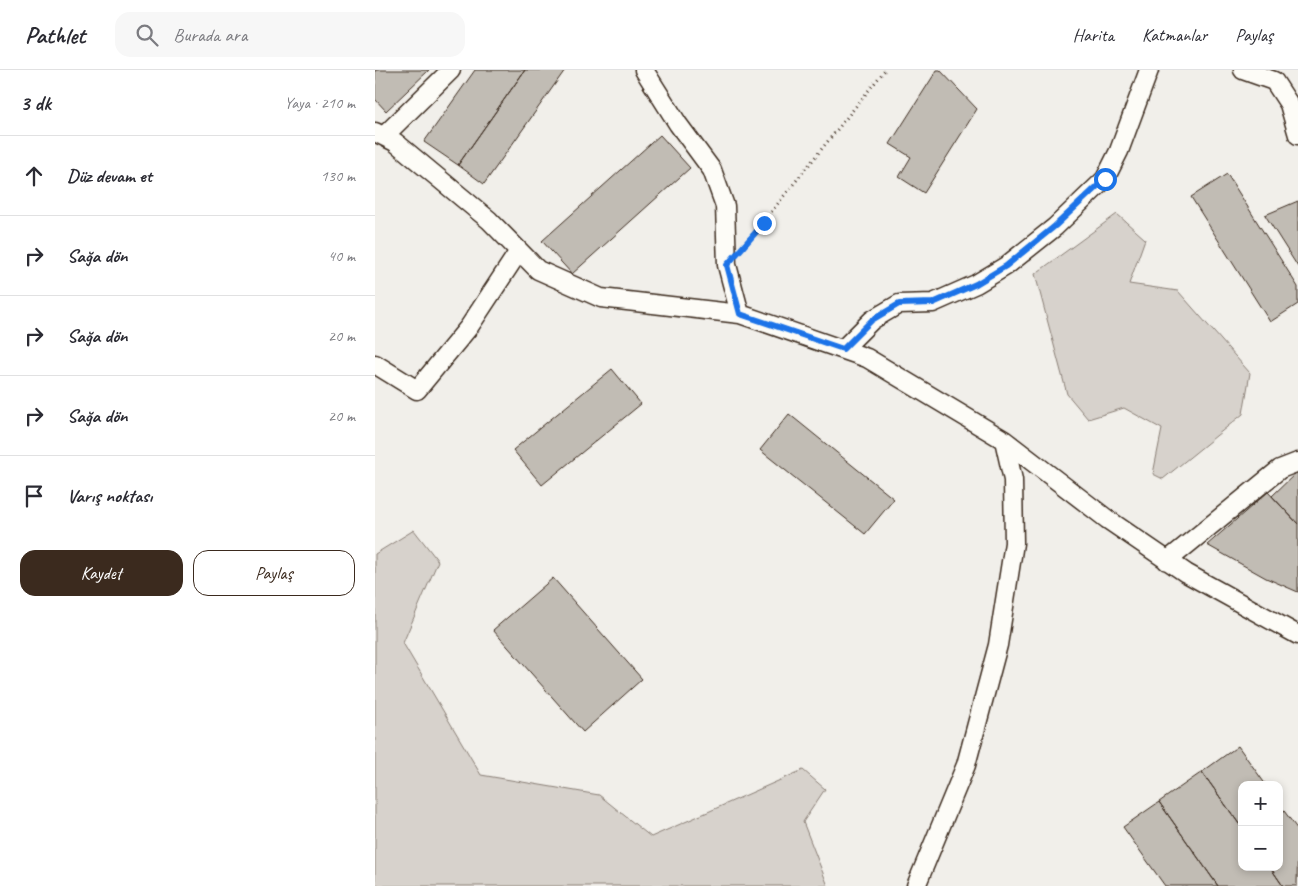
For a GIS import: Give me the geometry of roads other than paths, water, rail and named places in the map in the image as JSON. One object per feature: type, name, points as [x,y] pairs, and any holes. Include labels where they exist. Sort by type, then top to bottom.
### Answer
[{"type":"street","points":[[451,70],[379,134],[489,220],[538,270],[601,298],[740,314],[867,358],[1004,440],[1107,519],[1167,561],[1298,636]]},
{"type":"street","points":[[644,70],[678,124],[712,170],[725,206],[727,265],[740,314]]},
{"type":"street","points":[[843,349],[872,320],[899,304],[933,303],[976,284],[1006,266],[1055,226],[1105,179],[1119,151],[1149,70]]},
{"type":"street","points":[[1243,70],[1274,81],[1289,104],[1298,135]]},
{"type":"street","points":[[375,364],[417,390],[469,327],[519,250]]},
{"type":"street","points":[[916,886],[965,765],[998,645],[1014,543],[1013,480],[1004,440]]},
{"type":"street","points":[[1167,561],[1279,469],[1298,462]]}]
